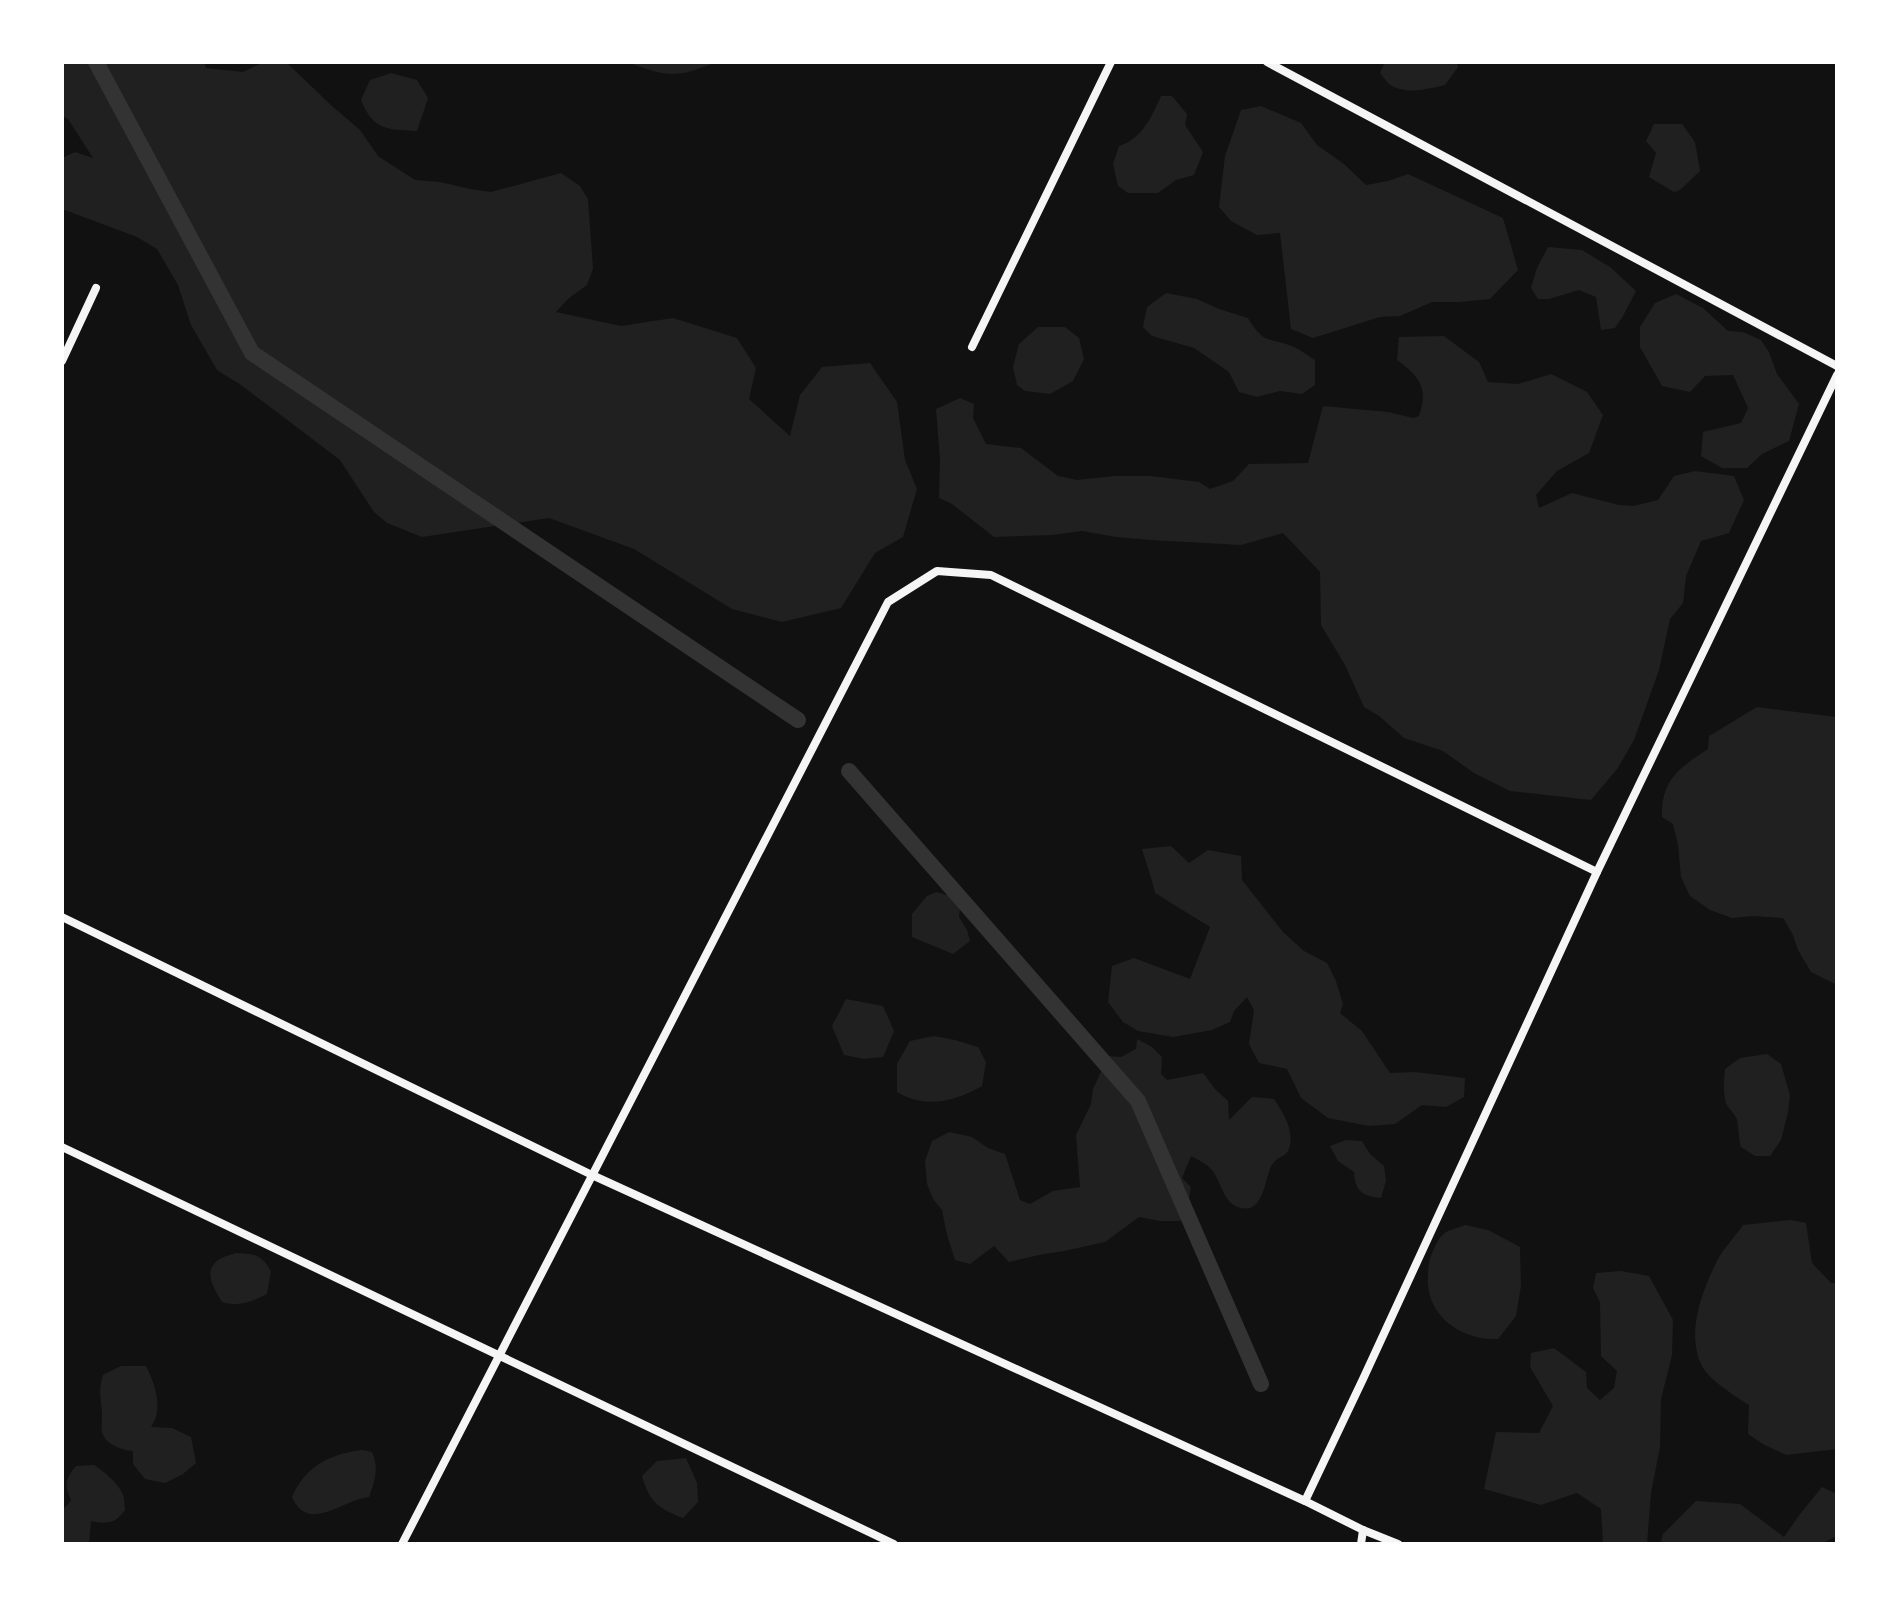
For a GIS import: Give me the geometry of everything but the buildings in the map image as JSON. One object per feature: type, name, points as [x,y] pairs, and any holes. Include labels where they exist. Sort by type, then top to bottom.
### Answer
[{"type":"street","points":[[972,347],[1111,62]]},
{"type":"street","points":[[1267,62],[1837,366]]},
{"type":"street","points":[[62,361],[96,288]]},
{"type":"street","points":[[1305,1501],[1597,872],[1837,375]]},
{"type":"street","points":[[402,1544],[888,602],[937,571],[991,575],[1597,872]]},
{"type":"street","points":[[62,917],[592,1175],[1398,1544]]},
{"type":"street","points":[[62,1147],[894,1544]]},
{"type":"street","points":[[1361,1544],[1363,1530]]},
{"type":"shaded area","points":[[62,62],[204,62],[206,68],[243,72],[264,62],[286,62],[360,130],[378,156],[415,180],[491,192],[561,173],[580,186],[588,199],[593,269],[587,285],[556,312],[621,326],[673,318],[737,338],[756,368],[749,399],[790,436],[800,395],[822,367],[870,363],[897,402],[905,460],[917,489],[903,537],[875,553],[841,608],[782,622],[732,609],[634,549],[549,518],[422,537],[387,523],[374,512],[340,460],[217,370],[191,325],[178,285],[157,249],[137,237],[62,209],[62,158],[75,152],[93,158],[68,119],[62,116]]},
{"type":"shaded area","points":[[627,62],[716,62],[672,74]]},
{"type":"shaded area","points":[[1385,62],[1457,62],[1458,67],[1445,85],[1408,90],[1394,87],[1386,81],[1380,73]]},
{"type":"shaded area","points":[[391,73],[417,80],[428,98],[417,131],[397,130],[376,123],[361,100],[370,80]]},
{"type":"shaded area","points":[[1161,96],[1172,96],[1187,114],[1185,125],[1203,152],[1194,175],[1176,180],[1158,193],[1128,193],[1118,186],[1113,164],[1119,146],[1140,132]]},
{"type":"shaded area","points":[[1261,106],[1301,123],[1317,145],[1366,185],[1408,174],[1503,218],[1518,270],[1490,299],[1432,302],[1400,316],[1380,317],[1313,338],[1291,329],[1280,233],[1257,235],[1231,221],[1219,207],[1225,156],[1241,110]]},
{"type":"shaded area","points":[[1654,124],[1682,124],[1695,142],[1700,171],[1680,190],[1674,192],[1649,177],[1656,153],[1646,141]]},
{"type":"shaded area","points":[[1548,247],[1582,250],[1610,267],[1636,291],[1615,328],[1601,330],[1596,297],[1579,290],[1538,299],[1531,288]]},
{"type":"shaded area","points":[[1166,293],[1197,299],[1248,318],[1262,336],[1295,347],[1315,360],[1315,385],[1302,394],[1280,391],[1257,397],[1239,392],[1229,372],[1194,348],[1152,336],[1143,327],[1147,307]]},
{"type":"shaded area","points":[[1676,294],[1703,308],[1728,331],[1743,332],[1761,340],[1777,374],[1799,404],[1789,441],[1762,454],[1747,468],[1722,468],[1701,456],[1703,432],[1741,423],[1748,408],[1733,375],[1705,376],[1690,392],[1662,386],[1640,347],[1640,327],[1655,303]]},
{"type":"shaded area","points":[[1038,327],[1065,327],[1079,338],[1084,359],[1073,381],[1050,394],[1025,391],[1017,385],[1013,367],[1019,344]]},
{"type":"shaded area","points":[[1444,336],[1479,362],[1488,382],[1518,384],[1551,374],[1587,392],[1603,415],[1589,453],[1557,471],[1536,495],[1539,508],[1572,493],[1633,506],[1658,500],[1674,476],[1695,471],[1734,476],[1744,500],[1729,533],[1701,541],[1686,576],[1683,603],[1670,619],[1659,670],[1634,740],[1618,768],[1591,800],[1510,791],[1474,773],[1443,751],[1404,738],[1364,707],[1345,665],[1321,625],[1320,572],[1283,533],[1241,545],[1116,537],[1082,531],[994,537],[952,504],[939,498],[936,409],[960,398],[974,404],[973,418],[986,444],[1021,448],[1058,476],[1077,480],[1151,476],[1199,482],[1210,489],[1233,481],[1249,464],[1308,463],[1323,406],[1388,412],[1413,418],[1419,416],[1422,390],[1416,377],[1397,360],[1399,337]]},
{"type":"shaded area","points":[[1757,707],[1837,717],[1837,985],[1811,972],[1783,918],[1732,918],[1710,910],[1690,896],[1681,877],[1673,824],[1662,817],[1668,784],[1680,769],[1708,749],[1709,736]]},
{"type":"shaded area","points":[[1171,846],[1189,863],[1208,850],[1241,856],[1242,880],[1283,932],[1304,951],[1327,963],[1343,1004],[1340,1013],[1362,1031],[1390,1073],[1415,1072],[1465,1078],[1464,1097],[1446,1107],[1422,1105],[1395,1124],[1369,1126],[1328,1118],[1301,1098],[1287,1069],[1259,1063],[1249,1044],[1254,1010],[1247,997],[1234,1011],[1230,1022],[1212,1030],[1173,1037],[1138,1031],[1123,1022],[1108,1002],[1112,966],[1134,958],[1190,979],[1210,927],[1155,893],[1142,849]]},
{"type":"shaded area","points":[[936,892],[961,899],[959,917],[970,941],[953,954],[912,937],[912,914],[927,896]]},
{"type":"shaded area","points":[[846,999],[883,1006],[894,1031],[883,1057],[864,1059],[844,1055],[832,1026]]},
{"type":"shaded area","points":[[934,1036],[978,1047],[986,1062],[982,1086],[961,1096],[929,1102],[897,1092],[897,1064],[910,1041]]},
{"type":"shaded area","points":[[1137,1039],[1162,1057],[1161,1074],[1167,1080],[1203,1073],[1228,1101],[1229,1120],[1252,1097],[1274,1099],[1289,1126],[1291,1138],[1286,1154],[1271,1167],[1260,1199],[1249,1208],[1235,1206],[1212,1170],[1191,1156],[1182,1178],[1191,1187],[1186,1213],[1180,1221],[1139,1217],[1105,1242],[1009,1262],[994,1246],[970,1264],[955,1260],[942,1210],[927,1184],[925,1161],[932,1141],[949,1132],[972,1137],[988,1148],[1005,1154],[1020,1200],[1030,1204],[1053,1191],[1080,1187],[1076,1135],[1091,1104],[1093,1089],[1108,1056],[1121,1057],[1136,1049]]},
{"type":"shaded area","points":[[1767,1054],[1781,1064],[1790,1095],[1788,1112],[1781,1140],[1770,1156],[1755,1156],[1741,1147],[1737,1120],[1725,1099],[1725,1069],[1740,1058]]},
{"type":"shaded area","points":[[1346,1140],[1362,1141],[1370,1154],[1384,1166],[1386,1181],[1381,1198],[1361,1192],[1354,1172],[1338,1161],[1330,1146]]},
{"type":"shaded area","points":[[1790,1220],[1806,1223],[1812,1263],[1831,1283],[1837,1283],[1837,1449],[1786,1455],[1748,1434],[1749,1405],[1705,1371],[1697,1354],[1695,1328],[1715,1265],[1743,1225]]},
{"type":"shaded area","points":[[1465,1225],[1488,1230],[1520,1247],[1521,1286],[1516,1316],[1498,1339],[1459,1330],[1439,1314],[1432,1303],[1428,1276],[1432,1254],[1445,1233]]},
{"type":"shaded area","points":[[236,1253],[257,1256],[264,1261],[271,1271],[267,1294],[245,1303],[222,1302],[213,1285],[211,1271],[218,1261]]},
{"type":"shaded area","points":[[1621,1271],[1649,1276],[1673,1320],[1672,1355],[1661,1399],[1660,1447],[1651,1493],[1647,1544],[1603,1544],[1601,1509],[1577,1493],[1541,1505],[1484,1489],[1496,1432],[1539,1433],[1553,1406],[1530,1367],[1531,1353],[1554,1348],[1586,1372],[1587,1388],[1600,1400],[1614,1388],[1617,1371],[1601,1356],[1600,1302],[1593,1288],[1596,1273]]},
{"type":"shaded area","points":[[121,1366],[146,1366],[158,1405],[151,1427],[172,1428],[191,1437],[196,1463],[165,1483],[145,1479],[133,1464],[133,1451],[114,1446],[102,1432],[100,1390],[103,1375]]},
{"type":"shaded area","points":[[362,1450],[372,1452],[376,1469],[369,1497],[316,1514],[299,1508],[292,1497],[311,1470],[339,1455]]},
{"type":"shaded area","points":[[686,1458],[697,1483],[698,1502],[683,1518],[656,1503],[648,1493],[642,1476],[657,1461]]},
{"type":"shaded area","points":[[94,1465],[118,1487],[124,1497],[125,1510],[110,1522],[91,1521],[89,1544],[62,1544],[62,1508],[71,1500],[68,1479],[76,1466]]},
{"type":"shaded area","points":[[1822,1487],[1837,1494],[1837,1536],[1821,1544],[1660,1544],[1663,1534],[1696,1501],[1740,1504],[1784,1537]]},
{"type":"waterway","points":[[96,62],[252,353],[798,720]]},
{"type":"waterway","points":[[849,771],[1138,1101],[1261,1384]]}]
